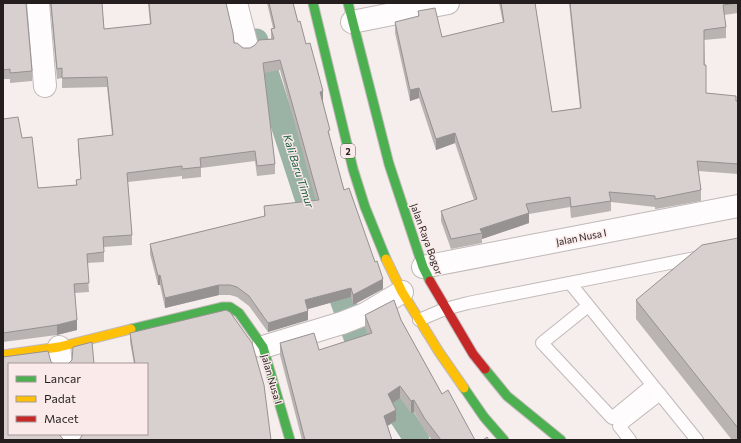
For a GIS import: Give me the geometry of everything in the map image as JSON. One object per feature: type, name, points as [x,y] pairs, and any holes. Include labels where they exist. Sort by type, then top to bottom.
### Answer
[{"type":"main road","name":"2","points":[[313,3],[353,169],[376,236],[389,267],[402,292],[439,352],[484,417],[504,440]]},
{"type":"main road","name":"Jalan Raya Bogor","points":[[350,12],[389,164],[423,267],[444,309],[473,354],[507,396],[561,440]]},
{"type":"main road","points":[[3,355],[60,356],[215,309],[230,307],[239,313],[263,347]]},
{"type":"main road","name":"Jalan Nusa I","points":[[263,347],[290,440]]},
{"type":"street","points":[[38,3],[44,86]]},
{"type":"street","points":[[236,3],[247,46]]},
{"type":"street","points":[[350,12],[448,3]]},
{"type":"street","name":"Jalan Nusa I","points":[[423,267],[738,206]]},
{"type":"street","name":"Jalan Nusa I","points":[[263,347],[342,323],[365,314],[402,292]]},
{"type":"lane","points":[[419,320],[444,309],[468,303],[570,284],[715,254]]},
{"type":"lane","points":[[570,284],[697,440]]},
{"type":"lane","points":[[588,306],[542,343],[612,418],[656,390]]},
{"type":"lane","points":[[630,440],[619,426],[656,390]]},
{"type":"building","points":[[3,3],[26,3],[32,71],[10,73],[10,69],[3,70]]},
{"type":"building","points":[[51,3],[102,3],[104,29],[151,24],[149,3],[226,3],[234,43],[237,43],[243,48],[250,48],[259,40],[274,39],[271,29],[275,28],[269,3],[293,3],[298,22],[300,21],[306,44],[310,43],[323,91],[320,92],[330,130],[328,131],[344,190],[349,188],[375,262],[377,261],[383,279],[353,295],[351,288],[305,300],[308,311],[268,323],[249,296],[237,287],[230,285],[219,285],[165,298],[160,275],[158,276],[150,244],[265,216],[264,206],[319,200],[280,60],[263,63],[275,164],[257,166],[255,151],[200,158],[201,167],[182,169],[182,166],[127,173],[132,235],[103,237],[104,252],[87,254],[89,283],[74,284],[77,320],[57,325],[3,333],[3,119],[18,117],[22,138],[32,137],[38,188],[77,185],[76,180],[81,179],[78,139],[113,135],[107,77],[62,78],[62,68],[57,69]]},
{"type":"building","points":[[501,3],[535,3],[552,112],[581,108],[570,3],[737,3],[723,5],[726,27],[704,30],[704,65],[706,65],[706,93],[736,96],[736,101],[738,101],[738,164],[697,161],[701,190],[656,199],[655,196],[609,192],[611,201],[571,207],[570,197],[526,204],[529,213],[480,229],[482,233],[451,239],[441,211],[477,199],[455,133],[436,139],[419,88],[410,90],[395,22],[419,16],[418,11],[435,8],[442,37],[504,22]]},
{"type":"building","points":[[738,238],[738,428],[636,300],[702,245]]},
{"type":"building","points":[[394,300],[401,320],[442,394],[448,390],[475,440],[441,440],[425,419],[414,400],[411,401],[400,386],[388,394],[396,410],[384,416],[392,440],[305,440],[280,343],[314,333],[319,350],[372,333],[365,315]]},
{"type":"building","points":[[226,310],[230,312],[252,343],[264,385],[271,440],[79,440],[82,435],[148,435],[148,363],[135,363],[130,333]]},
{"type":"building","points":[[92,342],[94,363],[69,363],[72,360],[73,347]]},
{"type":"building","points":[[48,351],[52,363],[8,363],[8,435],[60,435],[64,440],[3,440],[3,357]]},
{"type":"waterway","name":"Kali Baru Timur","points":[[256,41],[319,235]]},
{"type":"waterway","name":"Kali Baru Timur","points":[[331,269],[364,359],[417,440]]},
{"type":"traffic: fast","points":[[313,3],[353,169],[365,207],[386,259]]},
{"type":"traffic: fast","points":[[348,3],[389,164],[423,267],[430,281]]},
{"type":"traffic: fast","points":[[131,329],[222,307],[230,307],[239,313],[263,347],[290,440]]},
{"type":"traffic: fast","points":[[485,369],[507,396],[561,440]]},
{"type":"traffic: fast","points":[[464,388],[484,417],[504,440]]},
{"type":"traffic: slow","points":[[386,259],[402,292],[439,352],[464,388]]},
{"type":"traffic: slow","points":[[3,355],[59,347],[131,329]]},
{"type":"traffic: jam","points":[[430,281],[473,354],[485,369]]}]
